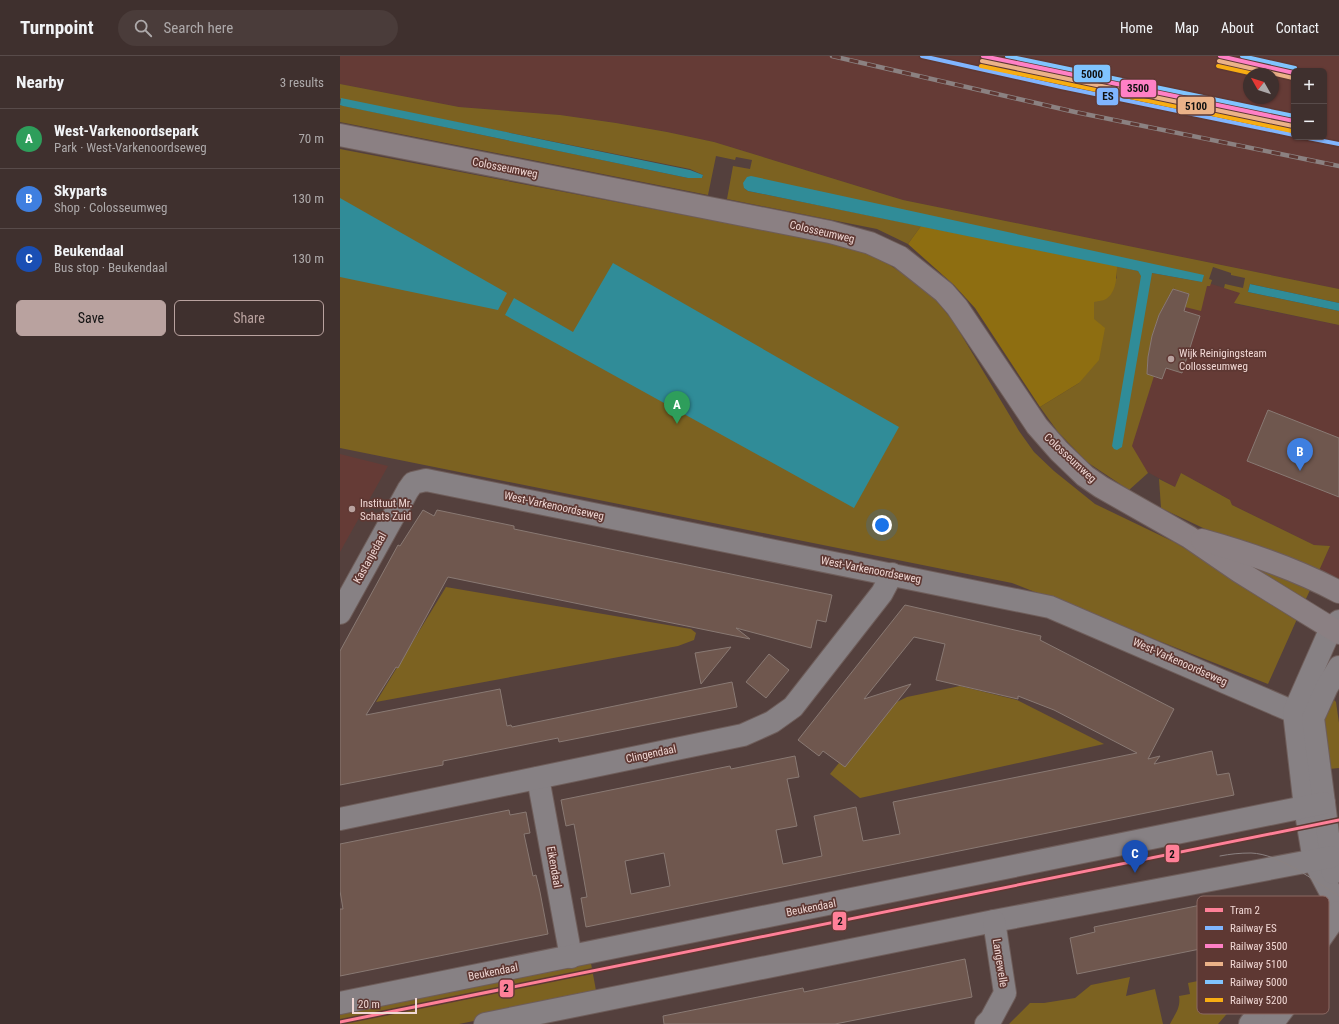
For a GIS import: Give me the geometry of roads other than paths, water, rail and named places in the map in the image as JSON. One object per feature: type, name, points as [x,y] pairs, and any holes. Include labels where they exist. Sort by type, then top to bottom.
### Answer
[{"type":"main road","name":"Colosseumweg","points":[[340,135],[830,232],[870,243],[900,257],[930,280],[957,307],[1025,409],[1047,439],[1101,487],[1189,536],[1240,572],[1336,627]]},
{"type":"main road","name":"Colosseumweg","points":[[1189,536],[1241,550],[1320,581],[1339,592]]},
{"type":"street","name":"West-Varkenoordseweg","points":[[413,484],[426,480],[1050,607],[1304,715]]},
{"type":"street","name":"Kastanjedaal","points":[[340,613],[413,484]]},
{"type":"street","name":"Clingendaal","points":[[340,819],[743,735],[772,722],[793,707],[882,593],[892,574]]},
{"type":"street","points":[[1336,627],[1304,715],[1314,805],[1322,859],[1339,908]]},
{"type":"street","points":[[1304,715],[1327,687],[1339,667]]},
{"type":"street","name":"Eikendaal","points":[[538,778],[571,957]]},
{"type":"street","name":"Beukendaal","points":[[340,1004],[1314,805]]},
{"type":"street","points":[[1322,859],[1339,903]]},
{"type":"street","points":[[485,1024],[994,921],[1322,859]]},
{"type":"street","points":[[1329,926],[1339,912]]},
{"type":"street","name":"Langewelle","points":[[986,1024],[991,1019],[1005,993],[994,921]]},
{"type":"street","points":[[1329,947],[1339,934]]},
{"type":"street","points":[[1250,1024],[1259,1014]]},
{"type":"street","points":[[1272,1024],[1279,1014]]},
{"type":"water","points":[[341,98],[690,170],[703,175],[702,178],[688,178],[343,106],[340,105]]},
{"type":"water","points":[[751,176],[1204,275],[1202,282],[1152,273],[1122,447],[1117,450],[1112,446],[1141,276],[1138,271],[748,191],[744,188],[743,183],[747,177]]},
{"type":"water","points":[[340,198],[507,293],[498,310],[340,277]]},
{"type":"water","points":[[613,263],[899,427],[854,508],[505,315],[514,298],[573,332]]},
{"type":"water","points":[[1250,284],[1339,303],[1339,311],[1248,292]]},
{"type":"tram line","name":"2","points":[[340,1022],[1339,820]]},
{"type":"tram line","points":[[1220,856],[1251,853],[1273,858],[1296,869],[1339,896]]},
{"type":"railway","points":[[832,56],[1075,112],[1339,166]]},
{"type":"rail line","name":"ES","points":[[922,56],[1061,87],[1291,134]]},
{"type":"rail line","name":"3500","points":[[983,56],[1291,120]]},
{"type":"rail line","name":"5000","points":[[1007,56],[1291,115]]},
{"type":"rail line","name":"3500","points":[[1220,56],[1291,72]]},
{"type":"rail line","name":"5000","points":[[1242,56],[1295,68]]},
{"type":"rail line","name":"5100","points":[[982,61],[1291,126]]},
{"type":"rail line","name":"5100","points":[[1219,61],[1291,78]]},
{"type":"rail line","name":"5200","points":[[981,66],[1291,131]]},
{"type":"rail line","name":"5200","points":[[1218,66],[1243,72]]},
{"type":"rail line","name":"ES","points":[[1318,140],[1339,144]]},
{"type":"place","name":"Wijk Reinigingsteam Collosseumweg","points":[[1171,359]]},
{"type":"place","name":"West-Varkenoordsepark","points":[[677,424]]},
{"type":"place","name":"Skyparts","points":[[1300,471]]},
{"type":"place","name":"Instituut Mr. Schats Zuid","points":[[352,509]]},
{"type":"place","name":"Beukendaal","points":[[1135,873]]}]
